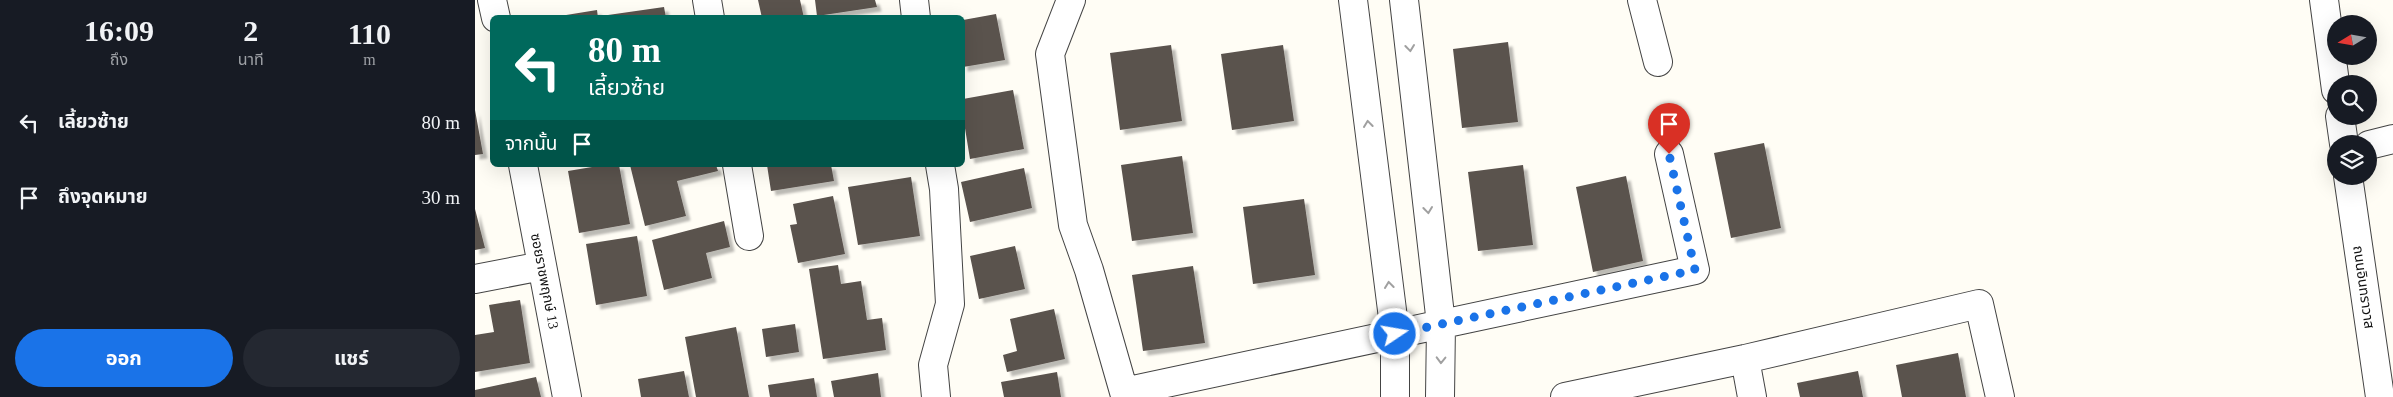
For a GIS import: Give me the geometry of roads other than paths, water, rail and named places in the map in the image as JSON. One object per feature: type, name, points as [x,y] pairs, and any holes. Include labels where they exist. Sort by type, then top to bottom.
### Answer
[{"type":"street","points":[[492,0],[495,15]]},
{"type":"street","points":[[707,0],[710,15]]},
{"type":"street","points":[[913,0],[916,15]]},
{"type":"street","points":[[1071,0],[1050,54],[1069,196],[1073,225],[1089,270],[1124,392],[1695,270],[1669,154]]},
{"type":"street","points":[[1353,0],[1395,334],[1395,397]]},
{"type":"street","points":[[1404,0],[1441,324],[1440,397]]},
{"type":"street","points":[[1642,0],[1658,62]]},
{"type":"street","points":[[2324,0],[2334,75]]},
{"type":"street","points":[[2377,143],[2393,139]]},
{"type":"street","name":"ซอยราชพฤกษ์ 13","points":[[523,167],[567,397]]},
{"type":"street","points":[[737,167],[749,236]]},
{"type":"street","points":[[936,397],[933,365],[950,304],[944,189],[940,167]]},
{"type":"street","name":"ถนนอินทราวาส","points":[[2349,185],[2380,397]]},
{"type":"street","points":[[475,279],[542,266]]},
{"type":"street","points":[[1565,397],[1745,359],[1979,304],[2000,397]]},
{"type":"street","points":[[1745,359],[1752,397]]}]
